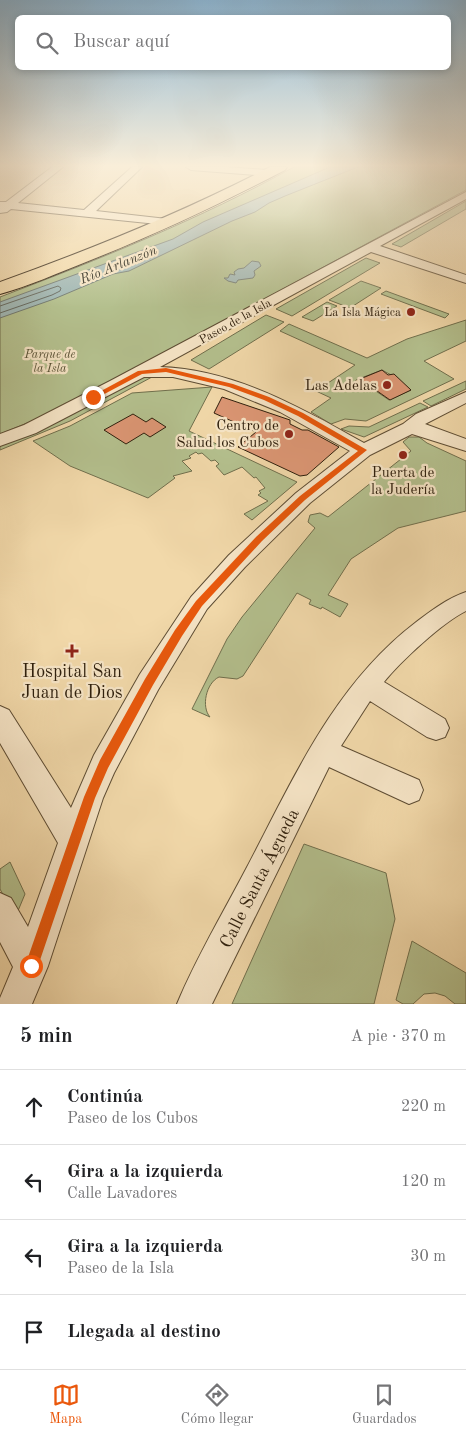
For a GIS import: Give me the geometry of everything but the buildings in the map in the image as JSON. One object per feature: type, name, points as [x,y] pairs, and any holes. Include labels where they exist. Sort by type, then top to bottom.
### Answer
[{"type":"highway","points":[[0,288],[64,264],[185,214]]},
{"type":"street","points":[[88,214],[167,222]]},
{"type":"street","name":"Paseo de la Isla","points":[[163,366],[431,214]]},
{"type":"street","points":[[370,247],[466,279]]},
{"type":"street","points":[[0,440],[56,417],[141,372],[163,366],[266,398],[300,414],[363,450]]},
{"type":"street","points":[[15,1004],[31,966],[89,797],[104,764],[149,682],[199,603],[242,556],[303,498],[363,450],[466,397]]},
{"type":"street","points":[[409,428],[463,443]]},
{"type":"street","name":"Calle Santa Águeda","points":[[194,1004],[324,751],[355,700],[380,669],[417,636],[451,608],[466,601]]},
{"type":"street","points":[[367,685],[436,728]]},
{"type":"street","points":[[0,718],[74,842]]},
{"type":"street","points":[[324,751],[408,790]]},
{"type":"street","points":[[0,909],[31,966]]},
{"type":"green space","name":"Parque de la Isla","points":[[201,214],[422,214],[98,389],[47,415],[0,434],[0,297],[75,268]]},
{"type":"green space","points":[[444,214],[458,214],[401,247],[392,244]]},
{"type":"green space","points":[[366,258],[380,263],[292,316],[276,309]]},
{"type":"green space","points":[[361,281],[381,288],[350,308],[329,300]]},
{"type":"green space","points":[[386,291],[449,314],[445,318],[381,294]]},
{"type":"green space","points":[[327,302],[337,306],[313,321],[302,317]]},
{"type":"green space","points":[[266,315],[284,322],[209,369],[191,360]]},
{"type":"green space","points":[[466,320],[466,341],[424,361],[454,379],[366,421],[345,419],[331,424],[311,412],[331,398],[316,391],[355,365],[280,331],[289,324],[367,358],[407,339]],"holes":[[[382,370],[395,377],[411,390],[389,400],[367,385],[361,387],[354,383],[356,380]]]},
{"type":"green space","points":[[142,376],[152,377],[70,421],[0,450],[0,444],[60,421]]},
{"type":"green space","points":[[466,381],[466,389],[431,406],[423,401]]},
{"type":"green space","points":[[212,387],[189,431],[297,482],[252,520],[244,514],[268,501],[258,495],[261,493],[259,491],[265,488],[256,477],[254,478],[242,467],[224,475],[216,466],[219,464],[215,460],[211,461],[202,453],[198,454],[196,452],[189,456],[191,458],[182,461],[192,471],[173,476],[175,478],[148,498],[70,466],[33,441],[70,426],[132,393]]},
{"type":"green space","points":[[420,403],[428,407],[364,437],[341,429],[349,426],[369,427]]},
{"type":"green space","points":[[409,437],[419,437],[427,443],[466,461],[466,511],[398,528],[351,559],[328,595],[348,604],[340,617],[322,607],[321,609],[309,604],[311,600],[297,593],[243,676],[237,679],[219,677],[211,684],[205,702],[207,713],[210,717],[192,709],[227,639],[242,617],[315,528],[308,522],[310,515],[320,513],[328,517],[411,451],[403,442]]},
{"type":"green space","points":[[304,844],[386,873],[395,919],[374,1004],[232,1004]]},
{"type":"green space","points":[[10,862],[25,894],[15,918],[0,889],[0,869]]},
{"type":"green space","points":[[412,941],[466,973],[466,1004],[455,1004],[445,996],[435,993],[424,994],[413,1004],[403,1004],[396,1000]]},
{"type":"water","name":"Río Arlanzón","points":[[222,214],[250,214],[129,271],[113,274],[54,299],[0,318],[0,302],[173,239]]},
{"type":"water","points":[[252,261],[259,262],[261,266],[254,271],[255,275],[253,278],[238,280],[236,283],[224,278],[228,278],[230,274],[235,275],[234,272],[244,268]]},
{"type":"place","name":"La Isla Mágica","points":[[411,312]]},
{"type":"place","name":"Las Adelas","points":[[387,385]]},
{"type":"place","name":"Centro de Salud los Cubos","points":[[289,434]]},
{"type":"place","name":"Puerta de la Judería","points":[[403,455]]},
{"type":"place","name":"Hospital San Juan de Dios","points":[[72,651]]},
{"type":"route","points":[[31,966],[89,797],[104,764],[149,682],[179,633],[199,603],[259,539],[303,498],[363,450],[300,414],[266,398],[231,386],[166,370],[141,372],[93,397]]}]
